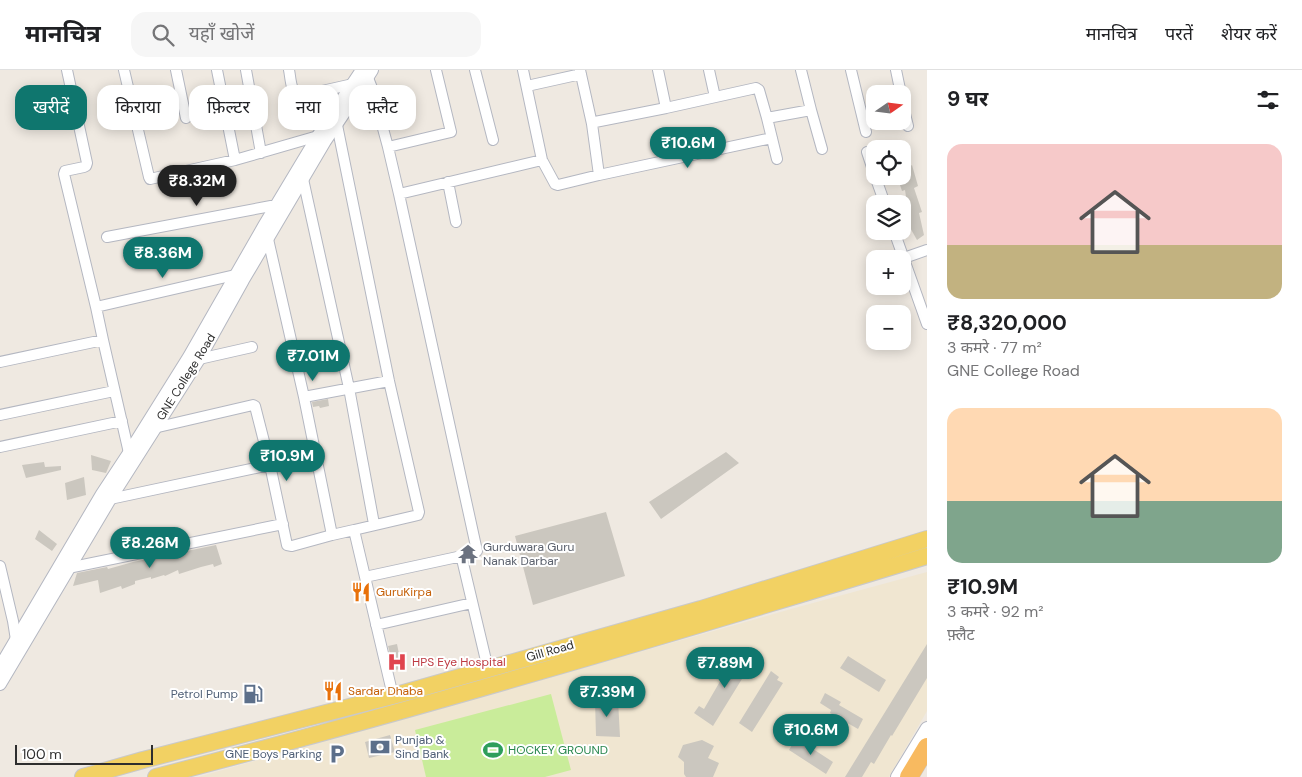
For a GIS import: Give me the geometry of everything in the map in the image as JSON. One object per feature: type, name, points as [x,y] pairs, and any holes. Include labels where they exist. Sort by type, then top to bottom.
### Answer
[{"type":"highway","points":[[908,777],[927,747]]},
{"type":"main road","name":"Gill Road","points":[[83,777],[393,696],[701,609],[927,539]]},
{"type":"main road","name":"Gill Road","points":[[156,777],[390,715],[704,624],[927,556]]},
{"type":"street","points":[[67,70],[87,163],[84,167],[64,171],[64,174],[129,453]]},
{"type":"street","points":[[124,70],[150,179],[235,160],[318,136]]},
{"type":"street","points":[[176,70],[186,118]]},
{"type":"street","points":[[217,70],[235,160]]},
{"type":"street","points":[[246,70],[261,153]]},
{"type":"street","points":[[289,70],[295,94],[300,96],[353,84]]},
{"type":"street","points":[[388,147],[451,132],[436,70]]},
{"type":"street","points":[[475,70],[493,140]]},
{"type":"street","points":[[523,70],[542,160],[555,184],[772,138]]},
{"type":"street","points":[[658,70],[666,108]]},
{"type":"street","points":[[709,70],[715,97]]},
{"type":"street","points":[[801,70],[822,149]]},
{"type":"street","points":[[851,70],[866,132]]},
{"type":"street","points":[[896,70],[899,85]]},
{"type":"street","points":[[365,577],[477,551],[399,194],[388,147],[366,72]]},
{"type":"street","name":"GNE College Road","points":[[339,111],[353,84],[366,72]]},
{"type":"street","name":"GNE College Road","points":[[339,113],[366,72]]},
{"type":"street","points":[[527,86],[581,72],[592,124],[599,175]]},
{"type":"street","points":[[592,124],[756,88],[759,90],[777,159]]},
{"type":"street","points":[[767,118],[811,110]]},
{"type":"street","name":"GNE College Road","points":[[0,684],[110,499],[199,359],[268,239],[281,207],[318,136],[324,130]]},
{"type":"street","name":"GNE College Road","points":[[0,667],[102,494],[189,357],[235,276],[281,207],[303,180],[330,130]]},
{"type":"street","points":[[154,428],[255,406],[287,545],[289,546],[374,524],[418,515],[419,512],[335,130]]},
{"type":"street","points":[[399,194],[542,160]]},
{"type":"street","points":[[303,180],[349,388],[374,524]]},
{"type":"street","points":[[448,182],[456,222]]},
{"type":"street","points":[[107,237],[281,207]]},
{"type":"street","points":[[268,239],[304,397],[332,535]]},
{"type":"street","points":[[911,256],[927,250]]},
{"type":"street","points":[[96,307],[235,276]]},
{"type":"street","points":[[911,278],[927,324]]},
{"type":"street","points":[[0,362],[102,340]]},
{"type":"street","points":[[199,359],[252,347]]},
{"type":"street","points":[[304,397],[389,381]]},
{"type":"street","points":[[0,415],[114,391]]},
{"type":"street","points":[[0,447],[122,422]]},
{"type":"street","points":[[110,499],[270,465]]},
{"type":"street","points":[[68,568],[283,524]]},
{"type":"street","points":[[354,530],[393,696]]},
{"type":"street","points":[[462,556],[488,669]]},
{"type":"street","points":[[0,566],[16,640]]},
{"type":"street","points":[[376,625],[472,603]]},
{"type":"street","points":[[897,777],[927,728]]},
{"type":"street","points":[[919,777],[927,763]]},
{"type":"shaded area","points":[[927,572],[927,711],[889,777],[198,777],[791,609]]},
{"type":"green space","name":"HOCKEY GROUND","points":[[551,694],[571,770],[545,777],[426,777],[415,730]]},
{"type":"building","points":[[911,166],[918,186],[914,188],[922,212],[919,213],[924,235],[917,240],[911,229],[911,195],[906,195],[905,190],[902,191],[900,185],[911,185]]},
{"type":"building","points":[[328,399],[329,406],[313,407],[312,402]]},
{"type":"building","points":[[726,452],[739,463],[661,519],[649,502]]},
{"type":"building","points":[[91,455],[111,461],[106,473],[92,470]]},
{"type":"building","points":[[44,462],[45,467],[61,466],[61,470],[26,478],[22,465]]},
{"type":"building","points":[[84,477],[86,495],[67,500],[65,483]]},
{"type":"building","points":[[606,512],[625,576],[533,605],[515,536]]},
{"type":"building","points":[[39,530],[57,544],[52,551],[35,539]]},
{"type":"building","points":[[216,545],[222,564],[214,567],[213,564],[179,574],[178,570],[165,576],[135,581],[135,584],[122,589],[121,586],[100,593],[98,580],[73,586],[77,573],[107,567],[108,569]]},
{"type":"building","points":[[397,644],[402,669],[394,670],[388,646]]},
{"type":"building","points":[[927,644],[927,678],[892,736],[874,764],[871,762],[862,777],[845,777]]},
{"type":"building","points":[[737,652],[753,661],[713,726],[694,713],[699,706],[704,709]]},
{"type":"building","points":[[848,656],[886,680],[879,692],[840,668]]},
{"type":"building","points":[[771,671],[779,677],[777,680],[783,683],[752,732],[739,723]]},
{"type":"building","points":[[825,693],[841,702],[839,705],[863,719],[858,729],[830,713],[831,710],[820,703]]},
{"type":"building","points":[[595,700],[618,700],[620,737],[596,736]]},
{"type":"building","name":"Punjab & Sind Bank","points":[[390,735],[395,752],[369,758],[365,742]]},
{"type":"building","points":[[796,738],[833,762],[826,774],[789,750]]},
{"type":"building","points":[[702,740],[714,746],[708,758],[719,763],[713,777],[686,777],[684,774],[684,762],[678,757],[683,745]]},
{"type":"place","name":"Gurduwara Guru Nanak Darbar","points":[[468,554]]},
{"type":"place","name":"GuruKirpa","points":[[361,592]]},
{"type":"place","name":"HPS Eye Hospital","points":[[397,662]]},
{"type":"place","name":"Sardar Dhaba","points":[[333,691]]},
{"type":"place","name":"Petrol Pump","points":[[253,694]]},
{"type":"place","name":"Punjab & Sind Bank","points":[[380,747]]},
{"type":"place","name":"HOCKEY GROUND","points":[[493,750]]},
{"type":"place","name":"GNE Boys Parking","points":[[337,754]]}]
